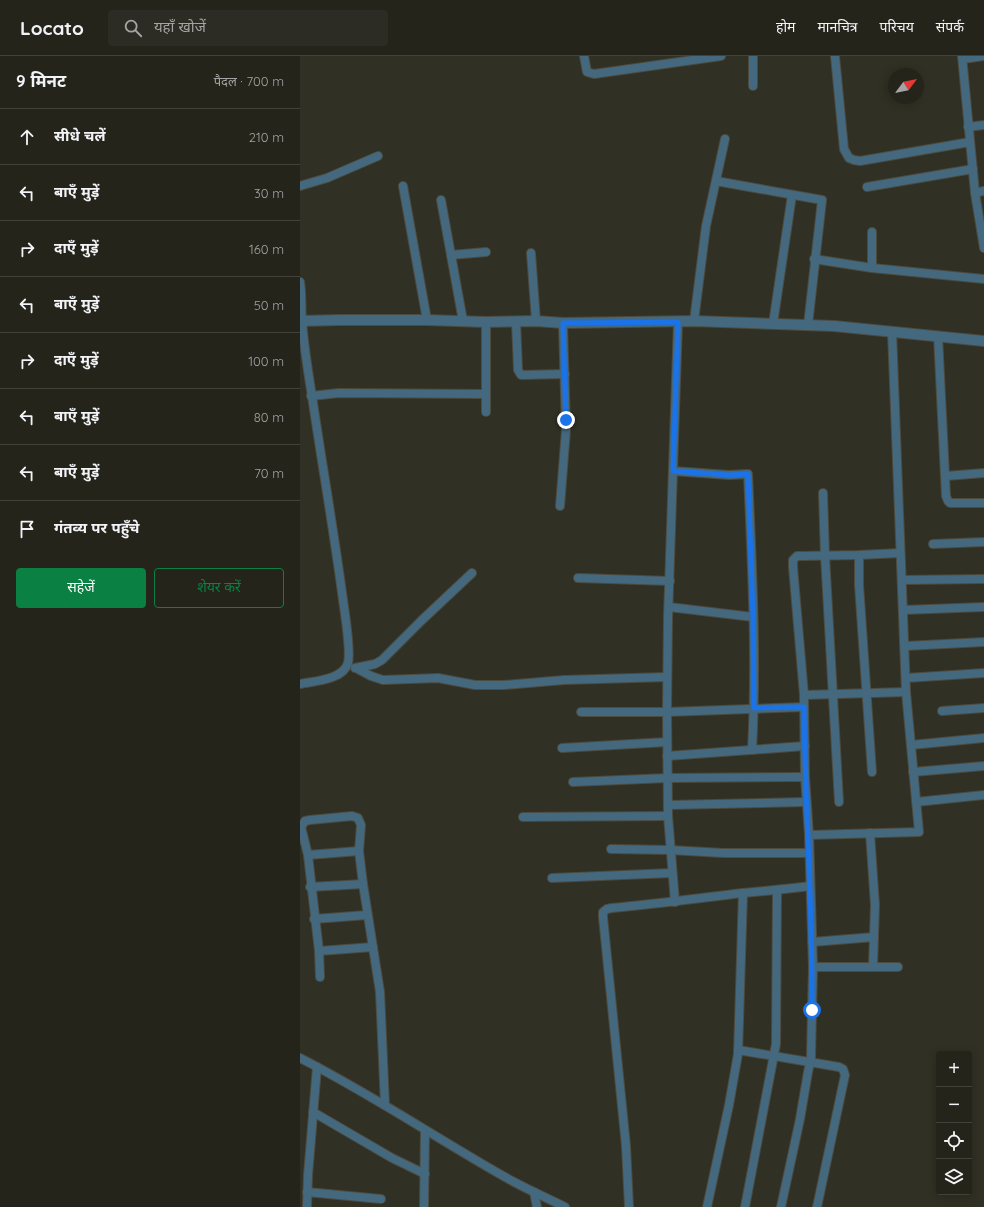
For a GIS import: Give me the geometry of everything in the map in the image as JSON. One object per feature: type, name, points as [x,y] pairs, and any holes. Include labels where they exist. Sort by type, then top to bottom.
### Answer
[{"type":"street","points":[[584,56],[588,72],[594,74],[721,56]]},
{"type":"street","points":[[752,56],[753,86]]},
{"type":"street","points":[[834,56],[844,149],[849,158],[854,160],[866,160],[970,142]]},
{"type":"street","points":[[984,56],[962,57],[975,193],[984,248]]},
{"type":"street","points":[[968,127],[984,125]]},
{"type":"street","points":[[694,321],[706,226],[725,139]]},
{"type":"street","points":[[300,186],[327,178],[378,156]]},
{"type":"street","points":[[867,187],[973,169]]},
{"type":"street","points":[[716,181],[822,200],[814,259],[808,325]]},
{"type":"street","points":[[403,186],[427,320]]},
{"type":"street","points":[[975,193],[984,191]]},
{"type":"street","points":[[773,324],[792,195]]},
{"type":"street","points":[[441,200],[463,321]]},
{"type":"street","points":[[872,232],[872,268]]},
{"type":"street","points":[[451,255],[486,252]]},
{"type":"street","points":[[531,253],[536,321]]},
{"type":"street","points":[[814,259],[872,268],[984,280]]},
{"type":"street","points":[[300,282],[301,321],[311,396],[336,550],[346,626],[348,663],[344,670]]},
{"type":"street","points":[[301,321],[427,320],[486,322],[536,321],[563,323],[694,321],[834,326],[984,341]]},
{"type":"street","points":[[486,322],[486,412]]},
{"type":"street","points":[[516,322],[518,370],[521,375],[565,374]]},
{"type":"street","points":[[675,902],[668,816],[667,677],[678,322]]},
{"type":"street","points":[[560,506],[566,430],[563,323]]},
{"type":"street","points":[[809,835],[919,832],[906,692],[892,332]]},
{"type":"street","points":[[938,336],[948,501],[950,503],[984,503]]},
{"type":"street","points":[[311,396],[346,393],[485,394]]},
{"type":"street","points":[[673,471],[729,475],[748,474],[753,617],[754,708],[752,750]]},
{"type":"street","points":[[946,476],[984,473]]},
{"type":"street","points":[[823,494],[832,694],[839,802]]},
{"type":"street","points":[[933,544],[984,542]]},
{"type":"street","points":[[781,1207],[800,1119],[810,1063],[812,1041],[813,967],[809,835],[805,777],[804,695],[793,560],[797,556],[859,556],[900,553]]},
{"type":"street","points":[[859,556],[859,585],[872,772]]},
{"type":"street","points":[[300,684],[331,678],[344,670],[375,664],[382,660],[472,573]]},
{"type":"street","points":[[578,578],[670,581]]},
{"type":"street","points":[[902,580],[984,579]]},
{"type":"street","points":[[669,606],[753,617]]},
{"type":"street","points":[[904,610],[984,607]]},
{"type":"street","points":[[905,646],[984,642]]},
{"type":"street","points":[[356,668],[371,676],[383,680],[438,678],[475,685],[504,685],[564,680],[667,677]]},
{"type":"street","points":[[906,678],[984,673]]},
{"type":"street","points":[[804,695],[906,692]]},
{"type":"street","points":[[581,712],[667,712],[804,707]]},
{"type":"street","points":[[942,711],[984,708]]},
{"type":"street","points":[[911,745],[984,738]]},
{"type":"street","points":[[562,748],[667,742]]},
{"type":"street","points":[[668,756],[804,746]]},
{"type":"street","points":[[913,772],[984,766]]},
{"type":"street","points":[[574,782],[668,778],[805,777]]},
{"type":"street","points":[[916,802],[984,796]]},
{"type":"street","points":[[668,805],[806,802]]},
{"type":"street","points":[[320,977],[319,951],[310,887],[308,855],[301,827],[305,821],[352,816],[358,818],[360,821],[359,851],[362,884],[380,992],[386,1105]]},
{"type":"street","points":[[523,817],[668,816]]},
{"type":"street","points":[[870,833],[875,906],[873,967]]},
{"type":"street","points":[[612,849],[718,853],[809,853]]},
{"type":"street","points":[[308,855],[359,851]]},
{"type":"street","points":[[552,878],[672,873]]},
{"type":"street","points":[[310,887],[362,884]]},
{"type":"street","points":[[629,1207],[626,1146],[603,912],[612,908],[675,902],[743,893],[777,891],[810,886]]},
{"type":"street","points":[[745,1207],[774,1057],[776,1033],[777,891]]},
{"type":"street","points":[[707,1207],[729,1105],[738,1050],[743,893]]},
{"type":"street","points":[[314,919],[367,915]]},
{"type":"street","points":[[812,942],[874,937]]},
{"type":"street","points":[[319,951],[373,947]]},
{"type":"street","points":[[813,967],[898,967]]},
{"type":"street","points":[[738,1050],[842,1068],[845,1075],[817,1207]]},
{"type":"street","points":[[300,1058],[386,1105],[506,1178],[565,1207]]},
{"type":"street","points":[[306,1207],[318,1067]]},
{"type":"street","points":[[313,1112],[392,1158],[425,1174]]},
{"type":"street","points":[[424,1207],[425,1130]]},
{"type":"street","points":[[307,1192],[381,1199]]},
{"type":"street","points":[[534,1192],[537,1207]]},
{"type":"route","points":[[566,420],[563,323],[678,322],[673,471],[729,475],[748,474],[753,617],[754,708],[804,707],[805,777],[809,835],[813,967],[812,1010]]}]
